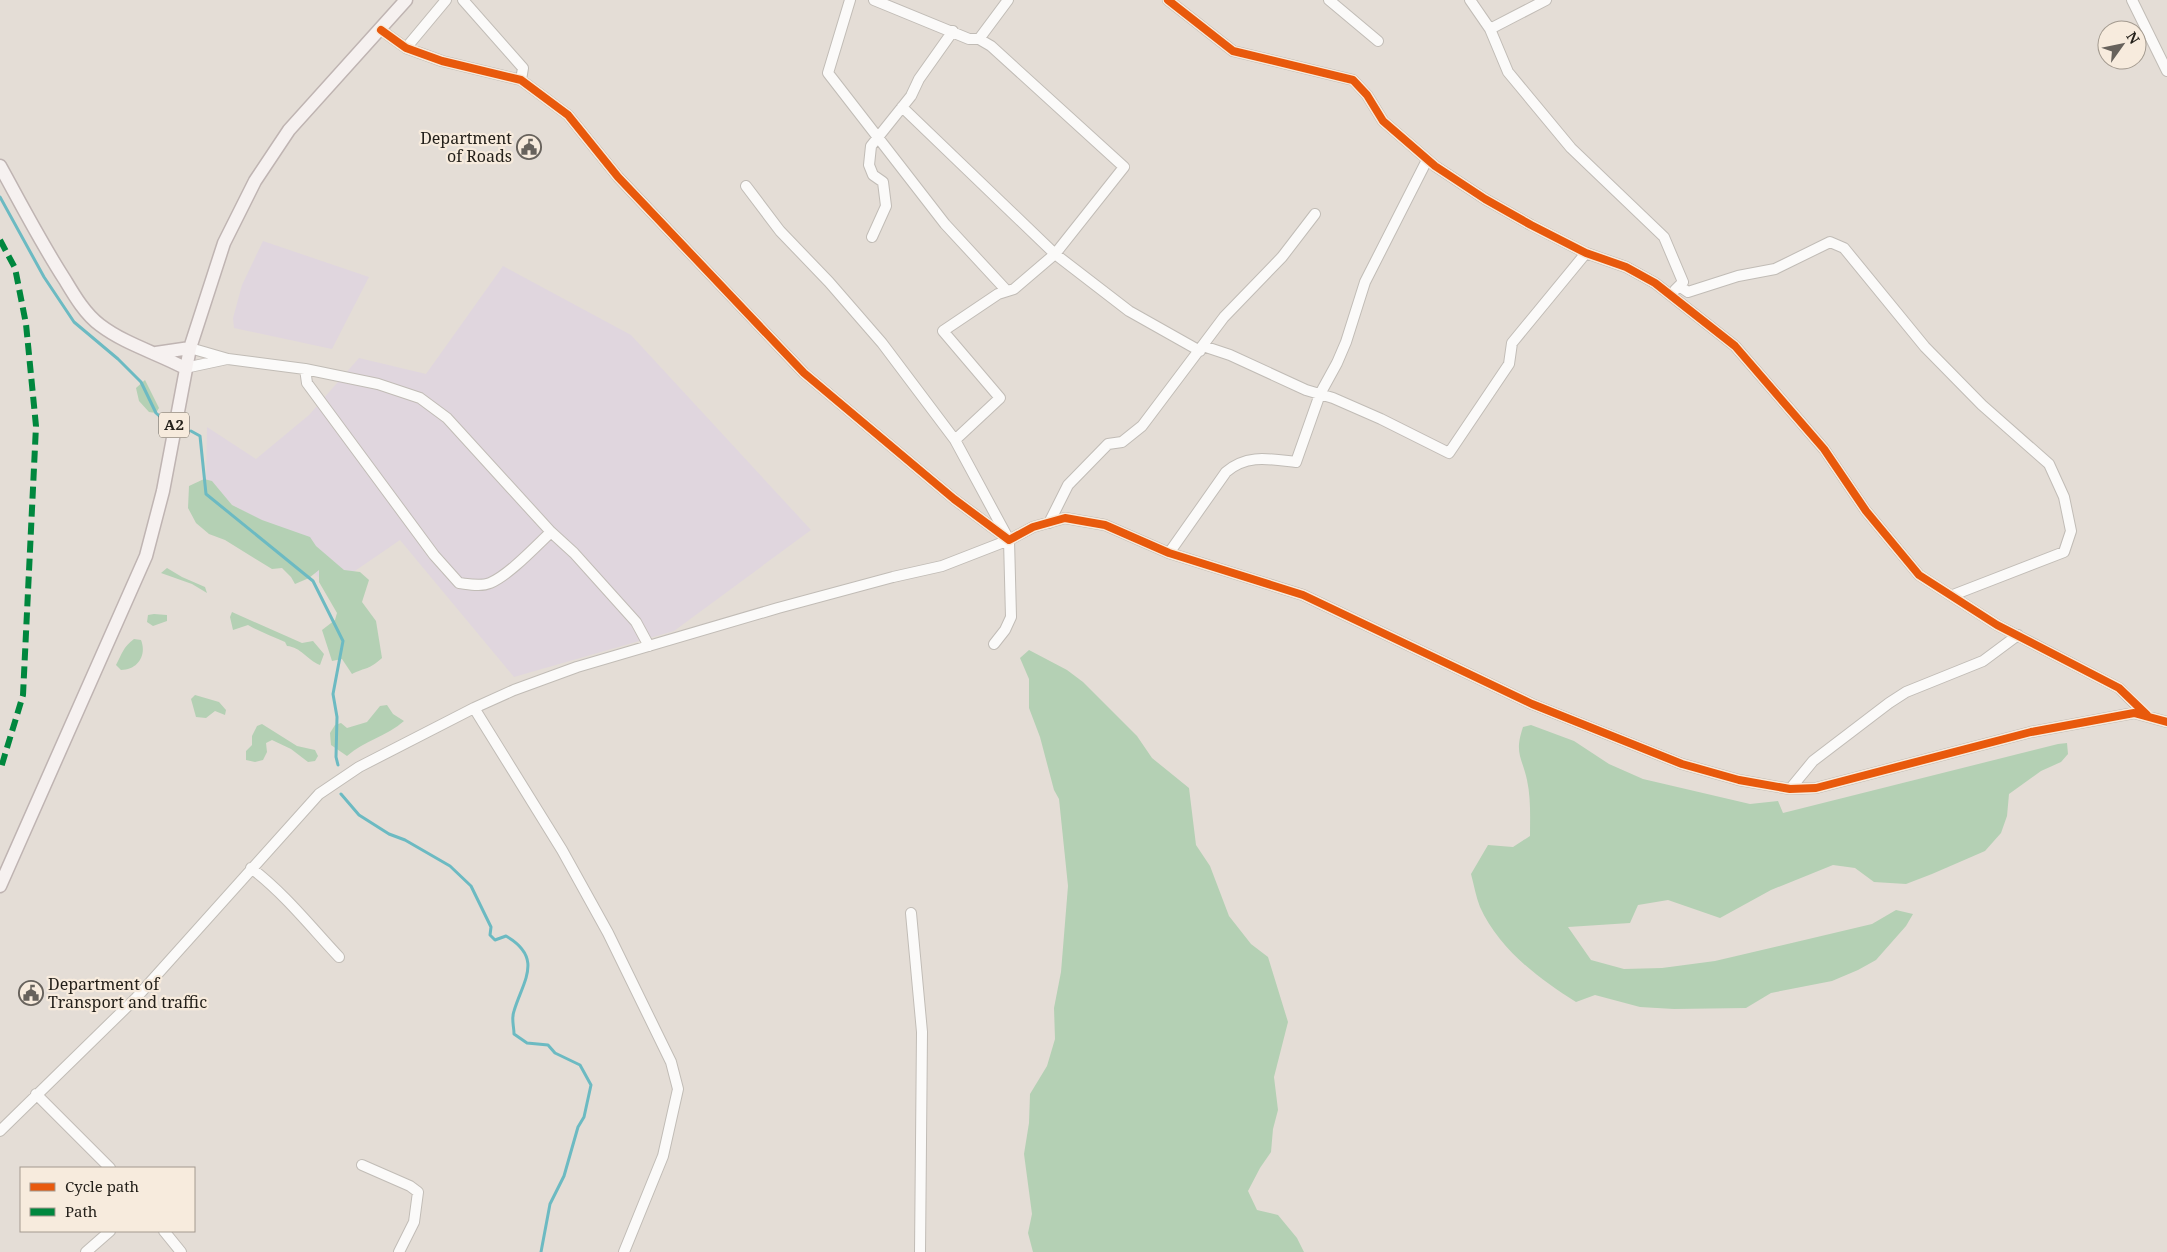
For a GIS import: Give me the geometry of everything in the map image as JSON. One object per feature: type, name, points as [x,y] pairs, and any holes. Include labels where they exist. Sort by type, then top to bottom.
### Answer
[{"type":"main road","name":"A2","points":[[0,886],[146,556],[162,491],[185,368],[224,243],[255,181],[289,130],[406,0]]},
{"type":"main road","points":[[0,166],[77,298],[99,324],[141,348],[156,353],[185,368]]},
{"type":"main road","points":[[156,353],[190,348]]},
{"type":"street","points":[[406,48],[446,0]]},
{"type":"street","points":[[463,0],[523,68],[521,80]]},
{"type":"street","points":[[850,0],[828,73],[945,224],[1007,291]]},
{"type":"street","points":[[874,0],[969,39],[979,39],[1012,65],[1124,167],[1055,254],[1014,289],[998,294],[943,331],[1000,398],[955,440]]},
{"type":"street","points":[[979,39],[1008,0]]},
{"type":"street","points":[[1168,0],[1233,50],[1354,80],[1383,121],[1426,160],[1485,199],[1586,253],[1626,267],[1670,294],[1736,346],[1824,449],[1866,511],[1919,575],[1953,595],[1997,625],[2118,688],[2147,715]]},
{"type":"street","points":[[1329,0],[1378,40]]},
{"type":"street","points":[[1470,0],[1490,29],[1508,72],[1541,114],[1571,148],[1664,237],[1683,282],[1670,294]]},
{"type":"street","points":[[1490,29],[1546,0]]},
{"type":"street","points":[[2132,0],[2167,71]]},
{"type":"street","points":[[381,30],[406,48],[442,61],[521,80],[568,115],[624,184],[804,372],[954,499],[1009,540]]},
{"type":"street","points":[[872,237],[886,206],[883,182],[873,174],[869,165],[872,146],[902,107],[953,31]]},
{"type":"street","points":[[902,107],[1055,254],[1129,311],[1201,348],[1381,419],[1449,454],[1509,364],[1512,343],[1586,253]]},
{"type":"street","points":[[1169,553],[1226,472],[1235,464],[1245,459],[1296,462],[1320,394],[1337,363],[1365,282],[1426,160]]},
{"type":"street","points":[[746,186],[780,231],[829,282],[882,343],[955,440],[1009,540],[1011,616],[1005,630],[994,644]]},
{"type":"street","points":[[1049,523],[1068,484],[1108,444],[1122,442],[1142,426],[1224,317],[1282,258],[1315,214]]},
{"type":"street","points":[[1679,286],[1688,292],[1738,276],[1774,270],[1830,242],[1844,248],[1925,347],[1982,405],[2049,464],[2064,498],[2071,531],[2064,552],[1953,595]]},
{"type":"street","points":[[190,348],[228,359],[305,369],[378,384],[420,398],[447,418],[551,532],[574,554],[636,622],[649,646]]},
{"type":"street","points":[[185,368],[228,359]]},
{"type":"street","points":[[305,369],[307,383],[390,496],[459,583],[473,585],[490,583],[518,563],[551,532]]},
{"type":"street","points":[[0,1131],[136,998],[319,794],[359,767],[474,708],[514,690],[577,667],[854,587],[942,566],[1009,540],[1033,527],[1066,518],[1105,525],[1169,553],[1304,595],[1532,704],[1682,764],[1739,780],[1790,789],[1825,786],[2031,732],[2134,713],[2167,722]]},
{"type":"street","points":[[1790,789],[1813,761],[1889,703],[1906,692],[1983,661],[2018,635]]},
{"type":"street","points":[[474,708],[562,850],[599,916],[671,1062],[678,1090],[663,1156],[624,1252]]},
{"type":"street","points":[[251,868],[271,884],[302,914],[339,957]]},
{"type":"street","points":[[911,913],[922,1032],[920,1252]]},
{"type":"street","points":[[36,1094],[109,1167]]},
{"type":"street","points":[[362,1164],[410,1186],[418,1192],[414,1222],[399,1252]]},
{"type":"street","points":[[86,1252],[109,1232]]},
{"type":"street","points":[[165,1232],[181,1252]]},
{"type":"shaded area","points":[[263,241],[369,277],[332,349],[234,328],[233,318],[242,285]]},
{"type":"shaded area","points":[[503,266],[631,335],[811,530],[674,631],[514,677],[400,540],[330,588],[281,542],[206,485],[207,427],[256,459],[309,415],[359,358],[426,374]]},
{"type":"green space","points":[[145,380],[159,408],[156,413],[149,412],[139,401],[136,388]]},
{"type":"green space","points":[[204,479],[212,481],[232,505],[262,520],[310,537],[316,546],[344,570],[360,572],[369,580],[362,602],[376,621],[382,658],[378,662],[352,674],[342,659],[332,661],[322,630],[335,620],[337,613],[319,582],[319,570],[309,578],[295,584],[282,568],[272,569],[225,540],[209,534],[196,523],[188,508],[189,486]]},
{"type":"green space","points":[[167,568],[205,587],[207,593],[192,584],[161,573]]},
{"type":"green space","points":[[232,612],[302,643],[313,641],[324,654],[320,665],[300,651],[287,646],[285,642],[248,625],[233,630],[230,617]]},
{"type":"green space","points":[[148,615],[167,615],[167,621],[153,626],[147,622]]},
{"type":"green space","points":[[134,639],[141,640],[143,646],[140,661],[132,667],[121,670],[116,665],[125,648]]},
{"type":"green space","points":[[1029,650],[1067,670],[1083,682],[1137,736],[1152,758],[1189,788],[1196,845],[1210,866],[1229,916],[1251,944],[1268,957],[1288,1022],[1274,1077],[1278,1110],[1273,1129],[1271,1152],[1248,1191],[1257,1210],[1278,1215],[1297,1238],[1304,1252],[1033,1252],[1028,1233],[1032,1214],[1024,1154],[1029,1123],[1030,1094],[1047,1066],[1055,1039],[1054,1008],[1061,972],[1068,886],[1059,799],[1054,790],[1040,737],[1029,708],[1029,679],[1020,658]]},
{"type":"green space","points":[[195,695],[219,702],[226,710],[225,715],[215,711],[206,718],[196,717],[191,699]]},
{"type":"green space","points":[[387,705],[393,714],[404,721],[347,756],[331,745],[330,733],[335,725],[341,723],[347,728],[367,722],[380,706]]},
{"type":"green space","points":[[262,724],[297,746],[315,750],[318,756],[315,761],[308,762],[291,749],[272,740],[266,743],[267,752],[263,760],[255,762],[246,760],[246,751],[252,745],[252,736],[257,726]]},
{"type":"green space","points":[[1531,725],[1574,741],[1609,764],[1643,779],[1750,804],[1778,801],[1783,813],[2058,744],[2067,743],[2068,754],[2061,762],[2041,771],[2009,794],[2007,816],[2001,833],[1985,851],[1906,884],[1874,882],[1855,868],[1833,865],[1771,890],[1720,918],[1668,900],[1638,905],[1630,923],[1568,927],[1591,960],[1624,969],[1662,968],[1715,961],[1872,924],[1896,910],[1913,914],[1906,926],[1876,960],[1832,981],[1771,993],[1746,1008],[1674,1009],[1640,1007],[1595,995],[1576,1002],[1521,962],[1498,936],[1480,907],[1471,874],[1488,845],[1513,847],[1530,836],[1528,787],[1519,743],[1523,727]]},
{"type":"waterway","points":[[0,197],[44,277],[74,322],[118,359],[141,382],[156,413],[165,421]]},
{"type":"waterway","points":[[191,431],[200,436],[206,494],[313,581],[343,641],[333,694],[337,717],[336,757],[338,765]]},
{"type":"waterway","points":[[341,794],[359,815],[389,834],[405,840],[450,866],[471,886],[491,927],[490,935],[495,940],[506,936],[518,944],[528,961],[528,970],[513,1014],[514,1034],[527,1043],[548,1045],[555,1053],[580,1065],[591,1085],[584,1117],[578,1127],[564,1176],[550,1204],[541,1252]]},
{"type":"marked path","points":[[0,240],[15,268],[26,324],[36,426],[23,695],[0,771]]},
{"type":"cycle path","points":[[1168,0],[1233,51],[1353,80],[1367,95],[1383,121],[1435,166],[1485,199],[1531,225],[1586,253],[1626,267],[1655,283],[1735,346],[1824,449],[1866,511],[1919,575],[1997,625],[2119,688],[2147,715]]},
{"type":"cycle path","points":[[381,30],[406,48],[442,61],[521,80],[568,115],[618,177],[804,373],[954,499],[1009,540],[1033,527],[1065,518],[1105,525],[1169,553],[1303,595],[1532,704],[1682,764],[1739,780],[1790,789],[1816,788],[2031,732],[2134,713],[2167,722]]},
{"type":"place","name":"Department of Roads","points":[[529,147]]},
{"type":"place","name":"Department of Transport and traffic","points":[[31,993]]}]
